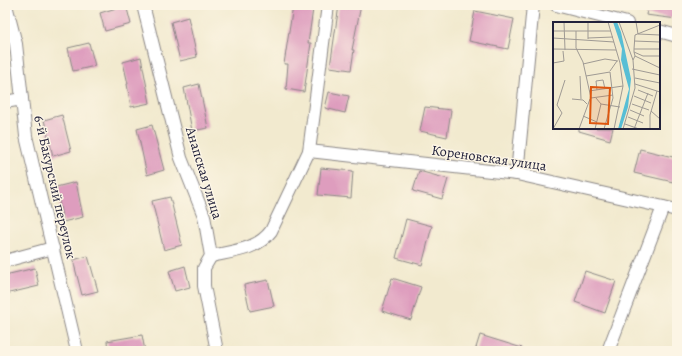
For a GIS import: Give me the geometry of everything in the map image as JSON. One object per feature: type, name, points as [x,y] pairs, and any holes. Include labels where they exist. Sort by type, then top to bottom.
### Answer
[{"type":"street","name":"6-й Бакурский переулок","points":[[6,5],[16,44],[26,136],[54,248],[77,351]]},
{"type":"street","name":"Анапская улица","points":[[143,5],[181,158],[204,216],[211,256]]},
{"type":"street","points":[[217,351],[204,286],[204,268],[211,256],[253,246],[264,240],[271,231],[310,151],[328,5]]},
{"type":"street","points":[[517,174],[533,5]]},
{"type":"street","points":[[556,5],[622,22]]},
{"type":"street","points":[[660,31],[677,36]]},
{"type":"street","points":[[5,102],[22,99]]},
{"type":"street","name":"Кореновская улица","points":[[310,151],[517,174],[677,210]]},
{"type":"street","points":[[608,351],[663,207]]},
{"type":"street","points":[[5,261],[54,248]]},
{"type":"building","points":[[126,5],[131,24],[105,31],[100,13]]},
{"type":"building","points":[[339,5],[361,5],[352,50],[354,50],[351,70],[330,67]]},
{"type":"building","points":[[648,5],[677,5],[677,19],[646,15]]},
{"type":"building","points":[[293,6],[313,9],[308,43],[311,43],[304,92],[286,89],[288,64],[284,64]]},
{"type":"building","points":[[475,11],[514,19],[508,49],[469,41]]},
{"type":"building","points":[[188,17],[197,57],[180,61],[171,22]]},
{"type":"building","points":[[89,43],[95,66],[73,71],[68,48]]},
{"type":"building","points":[[141,57],[150,103],[131,107],[123,62]]},
{"type":"building","points":[[199,84],[208,128],[192,131],[184,88]]},
{"type":"building","points":[[329,92],[349,96],[345,113],[325,108]]},
{"type":"building","points":[[425,107],[451,110],[447,137],[420,131]]},
{"type":"building","points":[[62,115],[71,151],[53,156],[44,120]]},
{"type":"building","points":[[152,125],[164,170],[147,175],[137,129]]},
{"type":"building","points":[[579,129],[613,129],[610,140],[579,131]]},
{"type":"building","points":[[640,149],[677,158],[673,182],[634,173]]},
{"type":"building","points":[[321,168],[353,171],[351,198],[318,195]]},
{"type":"building","points":[[419,171],[448,179],[442,199],[413,191]]},
{"type":"building","points":[[76,182],[83,217],[63,222],[56,187]]},
{"type":"building","points":[[170,197],[182,245],[164,250],[152,201]]},
{"type":"building","points":[[406,219],[432,226],[422,265],[396,258]]},
{"type":"building","points":[[88,256],[98,291],[82,295],[73,260]]},
{"type":"building","points":[[185,266],[190,287],[175,291],[169,271]]},
{"type":"building","points":[[35,268],[39,286],[5,294],[5,275]]},
{"type":"building","points":[[585,271],[616,281],[605,313],[575,302]]},
{"type":"building","points":[[392,278],[421,287],[411,320],[382,311]]},
{"type":"building","points":[[268,280],[274,306],[250,311],[244,285]]},
{"type":"building","points":[[142,335],[145,351],[108,351],[107,341]]},
{"type":"building","points":[[480,335],[522,348],[522,351],[475,351]]}]
